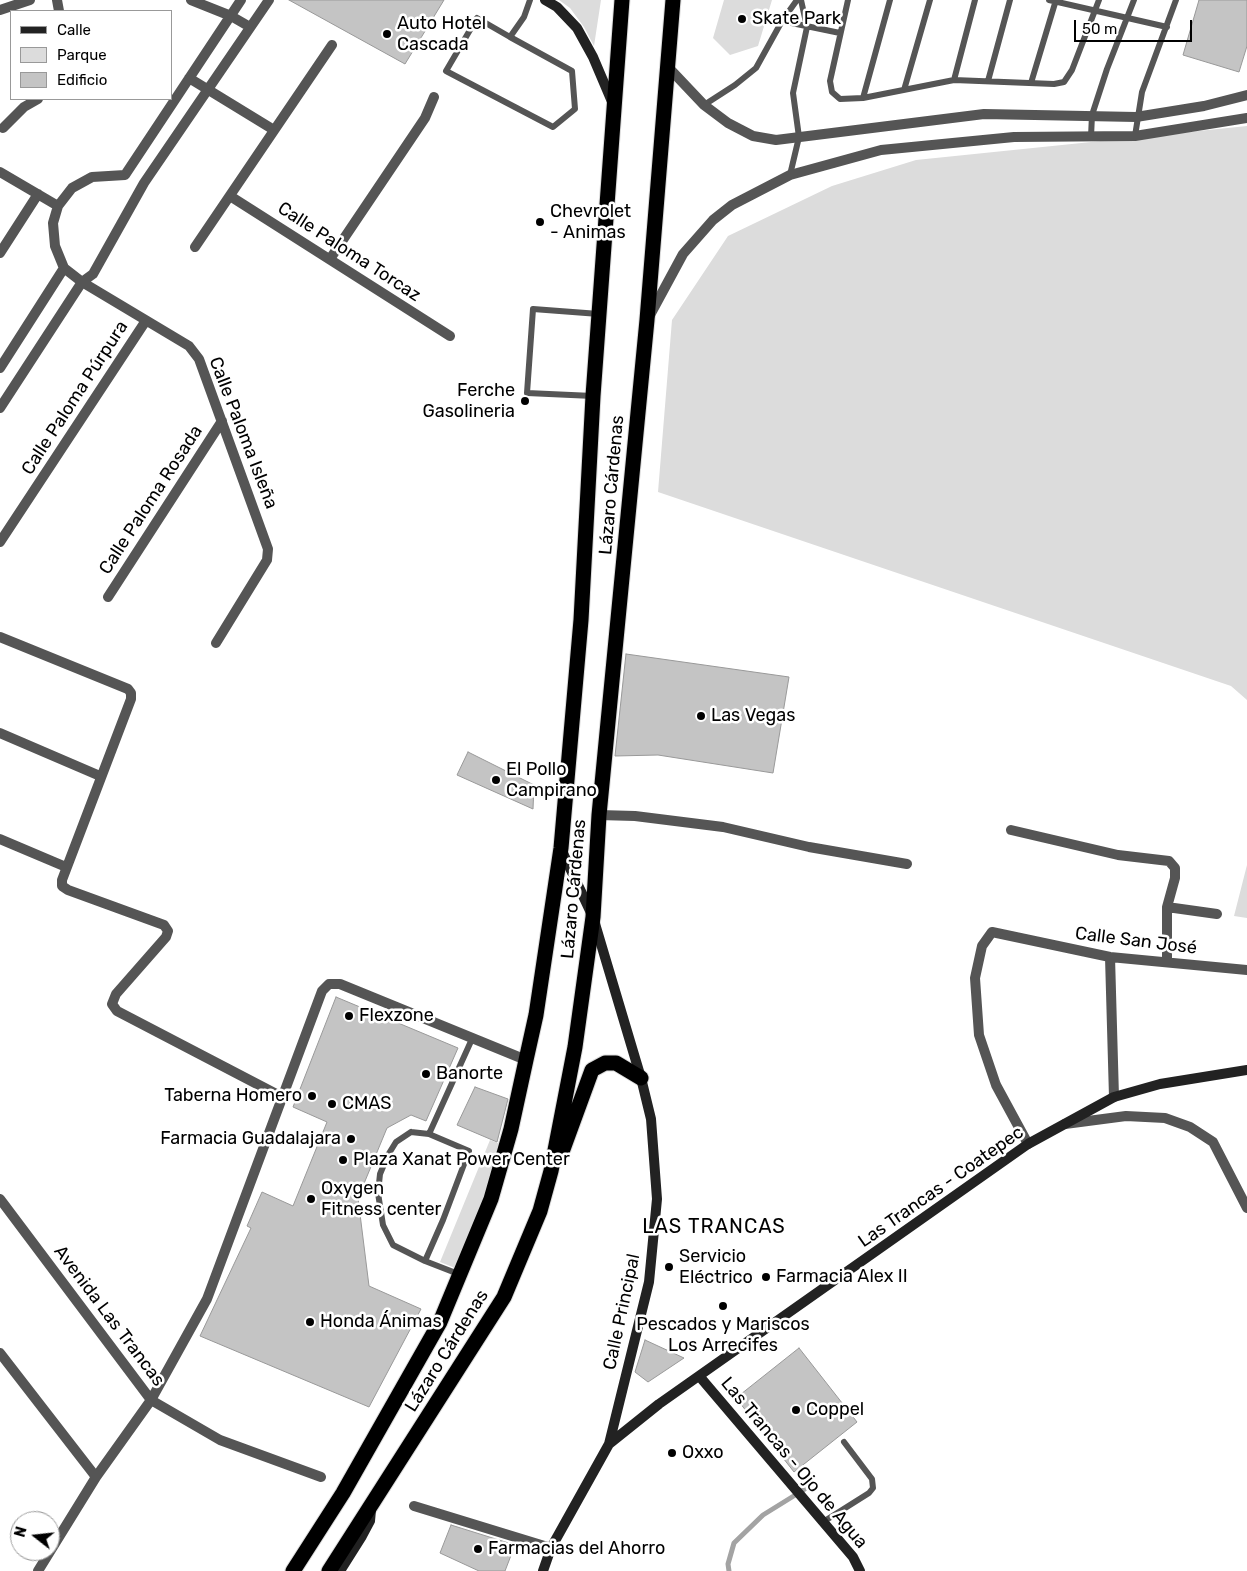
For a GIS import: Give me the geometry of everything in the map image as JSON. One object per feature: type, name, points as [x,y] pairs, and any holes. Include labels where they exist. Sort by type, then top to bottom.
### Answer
[{"type":"highway","name":"Lázaro Cárdenas","points":[[293,1571],[343,1493],[407,1382],[440,1322],[461,1274],[491,1199],[511,1129],[536,1014],[561,848],[581,620],[593,396],[622,0]]},
{"type":"highway","name":"Lázaro Cárdenas","points":[[333,1570],[372,1504],[504,1297],[540,1211],[551,1171],[575,1047],[593,917],[599,815],[647,320],[673,0]]},
{"type":"highway","points":[[670,30],[679,0]]},
{"type":"highway","points":[[551,1171],[563,1151],[592,1070],[605,1062],[616,1063],[642,1078]]},
{"type":"main road","points":[[545,0],[557,7],[577,28],[593,56],[614,105]]},
{"type":"main road","name":"Calle Principal","points":[[543,1571],[551,1548],[608,1444],[649,1282],[657,1199],[650,1119],[642,1078],[593,917],[561,848]]},
{"type":"main road","name":"Las Trancas - Coatepec","points":[[608,1444],[659,1404],[700,1377],[1028,1144],[1114,1096],[1160,1084],[1247,1070]]},
{"type":"main road","name":"Las Trancas - Ojo de Agua","points":[[700,1377],[853,1557],[860,1571]]},
{"type":"main road","points":[[284,1571],[302,1556]]},
{"type":"street","points":[[0,10],[30,0]]},
{"type":"street","points":[[191,0],[230,16],[250,27]]},
{"type":"street","points":[[173,98],[190,78],[241,0]]},
{"type":"street","points":[[0,408],[82,282],[93,274],[144,183],[269,0]]},
{"type":"street","points":[[195,247],[332,45]]},
{"type":"street","points":[[668,67],[704,105],[728,123],[753,136],[776,140],[984,114],[1136,117],[1204,106],[1247,95]]},
{"type":"street","points":[[190,78],[274,130]]},
{"type":"street","points":[[330,259],[425,118],[434,98]]},
{"type":"street","points":[[3,128],[24,107],[36,100]]},
{"type":"street","points":[[0,368],[64,268],[55,246],[53,223],[58,206],[72,188],[92,177],[125,175],[172,100]]},
{"type":"street","points":[[647,320],[683,254],[712,220],[732,205],[790,175],[881,150],[1014,137],[1134,136],[1247,118]]},
{"type":"street","points":[[0,172],[58,206]]},
{"type":"street","points":[[0,253],[38,194]]},
{"type":"street","name":"Calle Paloma Torcaz","points":[[230,196],[450,336]]},
{"type":"street","name":"Calle Paloma Isleña","points":[[64,268],[82,282],[145,322],[189,346],[199,359],[268,549],[267,560],[216,643]]},
{"type":"street","name":"Calle Paloma Púrpura","points":[[0,542],[145,322]]},
{"type":"street","name":"Calle Paloma Rosada","points":[[108,597],[222,421]]},
{"type":"street","points":[[0,637],[128,690],[131,693],[131,699],[100,776],[62,880],[62,886],[68,890],[164,925],[168,930],[166,937],[116,994],[112,1004],[117,1011],[282,1097]]},
{"type":"street","points":[[0,733],[100,776]]},
{"type":"street","points":[[599,815],[635,816],[723,827],[809,847],[907,864]]},
{"type":"street","points":[[1011,830],[1118,855],[1170,861],[1175,868],[1175,878],[1167,907],[1166,962]]},
{"type":"street","points":[[0,839],[66,867]]},
{"type":"street","points":[[1167,907],[1216,914]]},
{"type":"street","name":"Calle San José","points":[[1028,1144],[996,1085],[979,1035],[975,978],[982,946],[992,932],[1110,958],[1247,970]]},
{"type":"street","points":[[1110,958],[1114,1096]]},
{"type":"street","points":[[38,1571],[96,1477],[151,1400],[207,1299],[322,991],[330,984],[340,984],[526,1060]]},
{"type":"street","points":[[1064,1124],[1126,1116],[1165,1118],[1190,1127],[1213,1142],[1247,1208]]},
{"type":"street","name":"Avenida Las Trancas","points":[[0,1199],[151,1400],[220,1440],[321,1477]]},
{"type":"street","points":[[0,1353],[96,1477]]},
{"type":"street","points":[[414,1506],[551,1548]]},
{"type":"lane","points":[[510,37],[524,17],[530,0]]},
{"type":"lane","points":[[704,105],[735,85],[756,68],[782,21],[797,0]]},
{"type":"lane","points":[[790,175],[799,138],[792,93],[807,27],[801,0]]},
{"type":"lane","points":[[848,0],[830,81],[832,92],[840,99],[863,98],[954,80],[1031,83],[1064,82],[1072,70],[1099,0]]},
{"type":"lane","points":[[863,98],[890,0]]},
{"type":"lane","points":[[904,90],[930,0]]},
{"type":"lane","points":[[954,80],[976,0]]},
{"type":"lane","points":[[988,81],[1010,0]]},
{"type":"lane","points":[[1091,137],[1092,115],[1134,0]]},
{"type":"lane","points":[[1134,136],[1136,117],[1148,73],[1176,0]]},
{"type":"lane","points":[[1031,83],[1053,1],[1167,27]]},
{"type":"lane","points":[[477,18],[510,37],[572,71],[575,110],[553,126],[446,71],[477,18]]},
{"type":"lane","points":[[782,21],[840,33]]},
{"type":"lane","points":[[593,396],[527,393],[533,309],[599,314]]},
{"type":"lane","points":[[429,1134],[472,1039]]},
{"type":"lane","points":[[425,1261],[444,1220],[469,1151],[429,1134],[411,1132],[396,1142],[380,1174],[378,1193],[383,1225],[393,1245],[425,1261],[461,1274]]},
{"type":"lane","points":[[823,1522],[869,1493],[872,1488],[872,1479],[844,1442]]},
{"type":"green space","points":[[559,0],[601,0],[594,46],[584,27],[570,8]]},
{"type":"green space","name":"Skate Park","points":[[724,0],[772,0],[758,46],[730,55],[713,38]]},
{"type":"green space","points":[[1247,126],[1247,700],[1231,686],[658,492],[672,320],[728,236],[832,186],[916,160]]},
{"type":"green space","points":[[1247,865],[1247,918],[1234,916]]},
{"type":"green space","points":[[490,1140],[501,1144],[487,1196],[455,1268],[440,1262]]},
{"type":"building","name":"Auto Hotel Cascada","points":[[289,0],[444,0],[405,64]]},
{"type":"building","points":[[1199,0],[1247,0],[1247,46],[1239,72],[1183,55]]},
{"type":"building","name":"Las Vegas","points":[[626,654],[789,677],[773,773],[658,755],[615,756]]},
{"type":"building","name":"El Pollo Campirano","points":[[468,752],[534,785],[533,809],[457,775]]},
{"type":"building","points":[[336,997],[458,1048],[426,1121],[411,1115],[387,1128],[358,1198],[369,1286],[421,1309],[369,1407],[200,1336],[251,1228],[247,1226],[262,1192],[293,1206],[327,1122],[293,1107]]},
{"type":"building","points":[[475,1087],[508,1099],[497,1142],[457,1125]]},
{"type":"building","points":[[645,1340],[684,1358],[648,1382],[635,1372]]},
{"type":"building","name":"Coppel","points":[[799,1348],[857,1422],[794,1472],[736,1398]]},
{"type":"building","name":"Farmacias del Ahorro","points":[[451,1525],[515,1545],[505,1571],[479,1571],[440,1553]]},
{"type":"waterway","points":[[729,1571],[728,1564],[734,1543],[763,1515],[813,1484]]},
{"type":"place","name":"Skate Park","points":[[742,19]]},
{"type":"place","name":"Auto Hotel Cascada","points":[[387,34]]},
{"type":"place","name":"Chevrolet - Animas","points":[[540,222]]},
{"type":"place","name":"Ferche Gasolineria","points":[[525,401]]},
{"type":"place","name":"Las Vegas","points":[[701,716]]},
{"type":"place","name":"El Pollo Campirano","points":[[496,780]]},
{"type":"place","name":"Flexzone","points":[[349,1016]]},
{"type":"place","name":"Banorte","points":[[426,1074]]},
{"type":"place","name":"Taberna Homero","points":[[312,1096]]},
{"type":"place","name":"CMAS","points":[[332,1104]]},
{"type":"place","name":"Farmacia Guadalajara","points":[[351,1139]]},
{"type":"place","name":"Plaza Xanat Power Center","points":[[343,1160]]},
{"type":"place","name":"Oxygen Fitness center","points":[[311,1199]]},
{"type":"place","name":"Servicio Eléctrico","points":[[669,1267]]},
{"type":"place","name":"Farmacia Alex II","points":[[766,1277]]},
{"type":"place","name":"Pescados y Mariscos Los Arrecifes","points":[[723,1306]]},
{"type":"place","name":"Honda Ánimas","points":[[310,1322]]},
{"type":"place","name":"Coppel","points":[[796,1410]]},
{"type":"place","name":"Oxxo","points":[[672,1453]]},
{"type":"place","name":"Farmacias del Ahorro","points":[[478,1549]]},
{"type":"district","name":"LAS TRANCAS","points":[[714,1227]]}]
